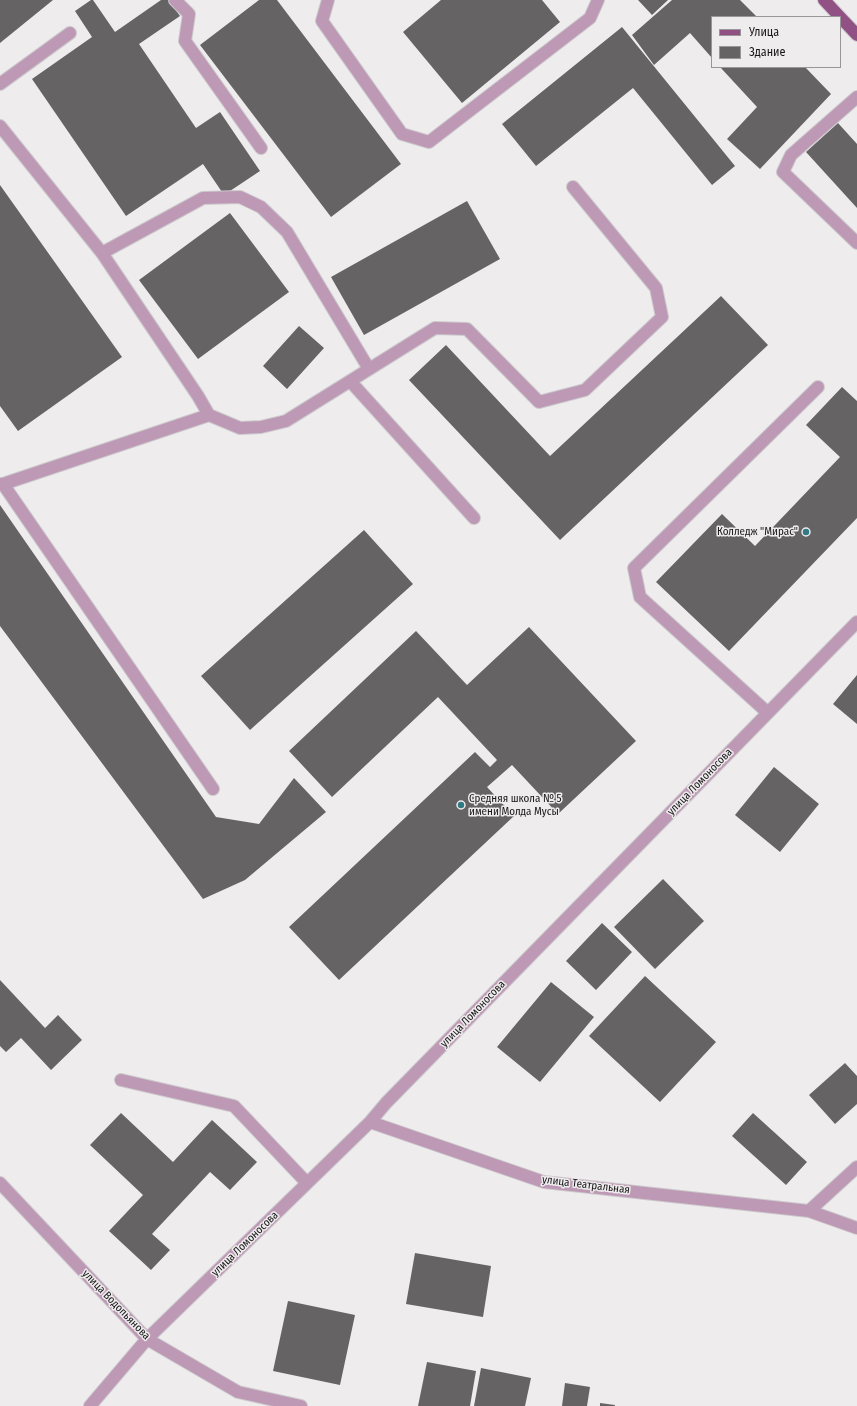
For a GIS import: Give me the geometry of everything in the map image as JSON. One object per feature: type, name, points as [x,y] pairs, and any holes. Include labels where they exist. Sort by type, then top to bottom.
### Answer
[{"type":"main road","points":[[824,0],[839,16]]},
{"type":"main road","points":[[841,18],[857,35]]},
{"type":"street","points":[[175,0],[189,14],[185,41],[261,148]]},
{"type":"street","points":[[328,0],[322,21],[402,134],[429,142],[590,18],[598,0]]},
{"type":"street","points":[[0,84],[70,32]]},
{"type":"street","points":[[857,97],[790,155],[783,172],[857,243]]},
{"type":"street","points":[[0,126],[102,253],[198,396],[209,415],[240,428],[261,427],[286,421],[435,328],[466,330],[539,402],[585,390],[662,317],[656,288],[572,187]]},
{"type":"street","points":[[102,253],[203,198],[240,197],[261,207],[286,232],[369,369]]},
{"type":"street","points":[[350,381],[474,518]]},
{"type":"street","points":[[768,713],[640,597],[634,568],[818,387]]},
{"type":"street","points":[[209,415],[1,484],[213,789]]},
{"type":"street","name":"улица Ломоносова","points":[[90,1406],[147,1339],[370,1122],[386,1103],[857,622]]},
{"type":"street","points":[[121,1080],[234,1106],[308,1183]]},
{"type":"street","name":"улица Театральная","points":[[370,1122],[544,1182],[809,1211],[857,1228]]},
{"type":"street","points":[[809,1211],[857,1167]]},
{"type":"street","name":"улица Водопьянова","points":[[0,1183],[147,1339],[238,1392],[301,1406]]},
{"type":"building","points":[[0,0],[53,0],[0,43]]},
{"type":"building","points":[[93,0],[115,32],[161,0],[169,0],[180,16],[139,44],[196,128],[220,112],[260,171],[224,195],[203,164],[126,216],[32,79],[92,37],[75,11]]},
{"type":"building","points":[[259,0],[277,0],[401,164],[331,217],[200,45]]},
{"type":"building","points":[[441,0],[542,0],[560,22],[462,103],[403,32]]},
{"type":"building","points":[[638,0],[668,0],[652,15]]},
{"type":"building","points":[[672,0],[740,0],[756,16],[711,16],[711,57],[690,33],[654,65],[632,35]]},
{"type":"building","points":[[622,27],[735,166],[712,185],[633,88],[536,166],[502,124]]},
{"type":"building","points":[[721,68],[806,68],[831,94],[760,169],[727,139],[757,107]]},
{"type":"building","points":[[838,123],[857,144],[857,208],[806,152]]},
{"type":"building","points":[[0,185],[122,357],[18,431],[0,406]]},
{"type":"building","points":[[467,201],[500,259],[364,335],[331,277]]},
{"type":"building","points":[[230,213],[289,292],[198,359],[139,280]]},
{"type":"building","points":[[721,296],[768,345],[560,540],[409,380],[446,345],[550,456]]},
{"type":"building","points":[[299,326],[324,348],[287,389],[263,366]]},
{"type":"building","name":"Колледж \"Мирас\"","points":[[842,387],[857,401],[857,518],[729,651],[656,582],[722,514],[755,546],[840,457],[806,425]]},
{"type":"building","points":[[0,505],[216,817],[259,824],[294,778],[326,812],[245,880],[203,899],[0,626]]},
{"type":"building","points":[[364,530],[413,584],[250,730],[201,676]]},
{"type":"building","name":"Средняя школа № 5 имени Молда Мусы","points":[[529,627],[636,741],[558,814],[512,765],[487,787],[514,816],[339,980],[289,927],[475,752],[490,767],[497,760],[438,697],[332,797],[289,751],[416,631],[467,685]]},
{"type":"building","points":[[857,675],[857,724],[833,704]]},
{"type":"building","points":[[774,767],[819,804],[780,852],[735,815]]},
{"type":"building","points":[[663,879],[704,921],[655,969],[614,927]]},
{"type":"building","points":[[602,923],[632,952],[596,990],[566,961]]},
{"type":"building","points":[[645,976],[716,1042],[660,1102],[589,1036]]},
{"type":"building","points":[[0,980],[45,1028],[58,1015],[82,1040],[51,1070],[21,1038],[6,1052],[0,1046]]},
{"type":"building","points":[[551,982],[594,1017],[540,1082],[497,1047]]},
{"type":"building","points":[[845,1063],[857,1076],[857,1104],[835,1124],[809,1095]]},
{"type":"building","points":[[121,1113],[173,1162],[212,1120],[257,1162],[230,1190],[210,1172],[152,1234],[170,1250],[151,1270],[109,1231],[143,1195],[90,1145]]},
{"type":"building","points":[[753,1113],[807,1162],[786,1185],[732,1136]]},
{"type":"building","points":[[415,1253],[491,1266],[483,1317],[406,1304]]},
{"type":"building","points":[[288,1301],[355,1315],[340,1385],[273,1371]]},
{"type":"building","points":[[427,1362],[476,1371],[470,1406],[418,1406]]},
{"type":"building","points":[[481,1368],[531,1378],[525,1406],[474,1406]]},
{"type":"building","points":[[565,1383],[590,1387],[587,1406],[562,1406]]},
{"type":"building","points":[[600,1403],[615,1405],[615,1406],[600,1406]]},
{"type":"place","name":"Колледж \"Мирас\"","points":[[806,532]]},
{"type":"place","name":"Средняя школа № 5 имени Молда Мусы","points":[[461,805]]}]
